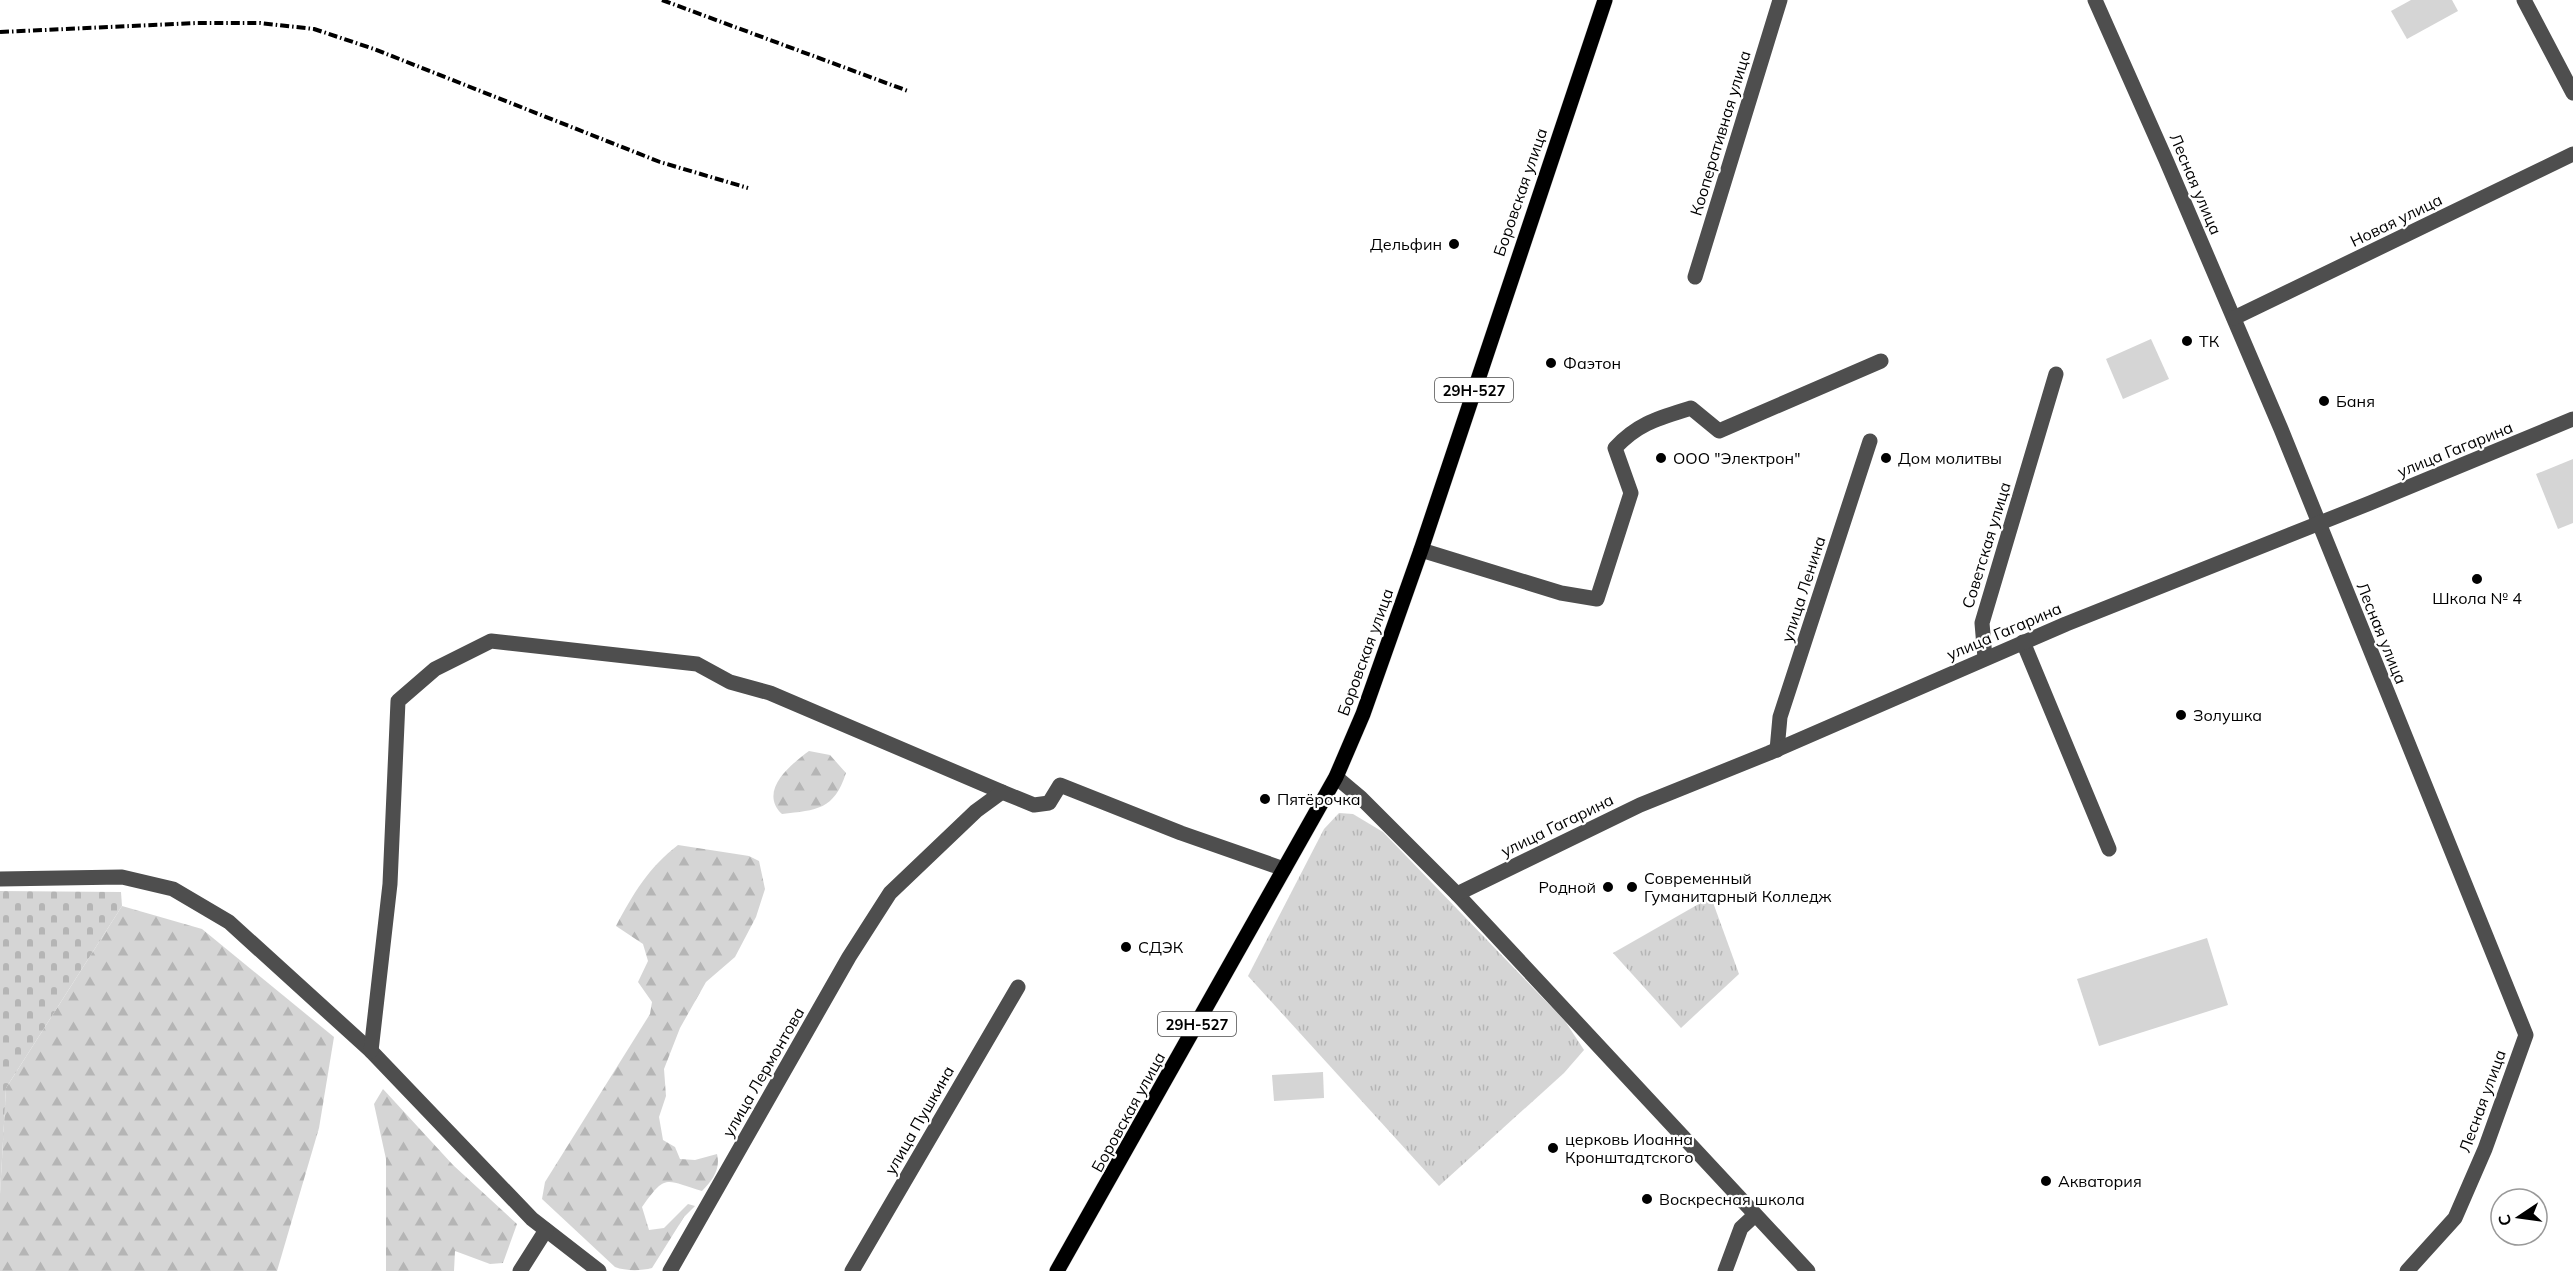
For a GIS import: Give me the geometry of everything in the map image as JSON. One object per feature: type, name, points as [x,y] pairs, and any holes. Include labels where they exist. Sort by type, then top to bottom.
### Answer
[{"type":"main road","name":"Боровская улица","points":[[1057,1271],[1336,777],[1363,714],[1421,550],[1605,0]]},
{"type":"street","name":"Кооперативная улица","points":[[1695,277],[1780,0]]},
{"type":"street","name":"Лесная улица","points":[[2095,0],[2234,318],[2526,1035],[2485,1149],[2455,1218],[2407,1271]]},
{"type":"street","points":[[2524,0],[2573,93]]},
{"type":"street","name":"Новая улица","points":[[2234,318],[2573,154]]},
{"type":"street","points":[[1421,550],[1561,593],[1597,599],[1631,493],[1615,448],[1629,433],[1643,424],[1691,408],[1719,431],[1881,361]]},
{"type":"street","name":"Советская улица","points":[[1985,658],[1982,623],[2056,374]]},
{"type":"street","name":"улица Гагарина","points":[[1457,894],[1640,805],[1777,750],[1985,658],[2573,419]]},
{"type":"street","name":"улица Ленина","points":[[1777,750],[1779,717],[1870,441]]},
{"type":"street","points":[[371,1051],[390,884],[398,701],[435,669],[491,641],[697,664],[730,682],[770,693],[1034,805],[1049,803],[1060,784],[1181,833],[1284,869]]},
{"type":"street","points":[[2023,642],[2109,849]]},
{"type":"street","points":[[1336,777],[1361,798],[1457,894],[1808,1271]]},
{"type":"street","name":"улица Лермонтова","points":[[670,1271],[849,957],[890,892],[968,819],[1002,792]]},
{"type":"street","points":[[0,879],[122,877],[173,889],[229,922],[371,1051],[513,1200],[546,1230],[598,1271]]},
{"type":"street","name":"улица Пушкина","points":[[852,1271],[1018,987]]},
{"type":"street","points":[[1725,1271],[1741,1228],[1755,1215]]},
{"type":"street","points":[[520,1271],[546,1230]]},
{"type":"green space","points":[[2411,0],[2452,0],[2458,11],[2407,39],[2391,11]]},
{"type":"green space","points":[[2151,339],[2169,379],[2123,399],[2106,359]]},
{"type":"green space","points":[[2573,459],[2573,523],[2558,529],[2536,474]]},
{"type":"green space","points":[[809,751],[830,755],[846,773],[841,785],[830,801],[823,806],[782,814],[775,805],[773,796],[775,788],[786,771]]},
{"type":"green space","points":[[1339,813],[1353,814],[1383,832],[1565,1021],[1584,1050],[1564,1073],[1439,1186],[1248,976],[1324,829]]},
{"type":"green space","points":[[678,845],[749,856],[759,861],[765,889],[756,917],[735,957],[706,982],[680,1028],[664,1069],[666,1096],[659,1117],[663,1140],[675,1147],[680,1159],[695,1160],[717,1154],[717,1170],[702,1191],[673,1182],[662,1184],[656,1189],[642,1207],[649,1230],[664,1228],[688,1204],[695,1206],[684,1217],[652,1268],[628,1270],[615,1267],[542,1199],[545,1182],[650,1014],[652,1002],[638,982],[648,961],[643,944],[616,926],[642,882],[658,862]]},
{"type":"green space","points":[[0,891],[121,892],[122,906],[6,1088],[0,1194]]},
{"type":"green space","points":[[1711,897],[1739,974],[1681,1028],[1613,953]]},
{"type":"green space","points":[[122,906],[202,929],[334,1037],[319,1128],[277,1271],[0,1271],[0,1194],[6,1088]]},
{"type":"green space","points":[[2207,938],[2228,1005],[2099,1046],[2077,979]]},
{"type":"green space","points":[[1323,1072],[1324,1098],[1274,1101],[1272,1075]]},
{"type":"green space","points":[[383,1089],[453,1165],[517,1224],[503,1263],[490,1264],[455,1251],[454,1271],[386,1271],[386,1159],[374,1104]]},
{"type":"railway","points":[[662,0],[908,91]]},
{"type":"railway","points":[[0,32],[197,23],[260,23],[314,29],[374,49],[660,162],[748,188]]},
{"type":"place","name":"Дельфин","points":[[1454,244]]},
{"type":"place","name":"ТК","points":[[2187,341]]},
{"type":"place","name":"Фаэтон","points":[[1551,363]]},
{"type":"place","name":"Баня","points":[[2324,401]]},
{"type":"place","name":"ООО \"Электрон\"","points":[[1661,458]]},
{"type":"place","name":"Дом молитвы","points":[[1886,458]]},
{"type":"place","name":"Школа № 4","points":[[2477,579]]},
{"type":"place","name":"Золушка","points":[[2181,715]]},
{"type":"place","name":"Пятёрочка","points":[[1265,799]]},
{"type":"place","name":"Родной","points":[[1608,887]]},
{"type":"place","name":"Современный Гуманитарный Колледж","points":[[1632,887]]},
{"type":"place","name":"СДЭК","points":[[1126,947]]},
{"type":"place","name":"церковь Иоанна Кронштадтского","points":[[1553,1148]]},
{"type":"place","name":"Акватория","points":[[2046,1181]]},
{"type":"place","name":"Воскресная школа","points":[[1647,1199]]}]
